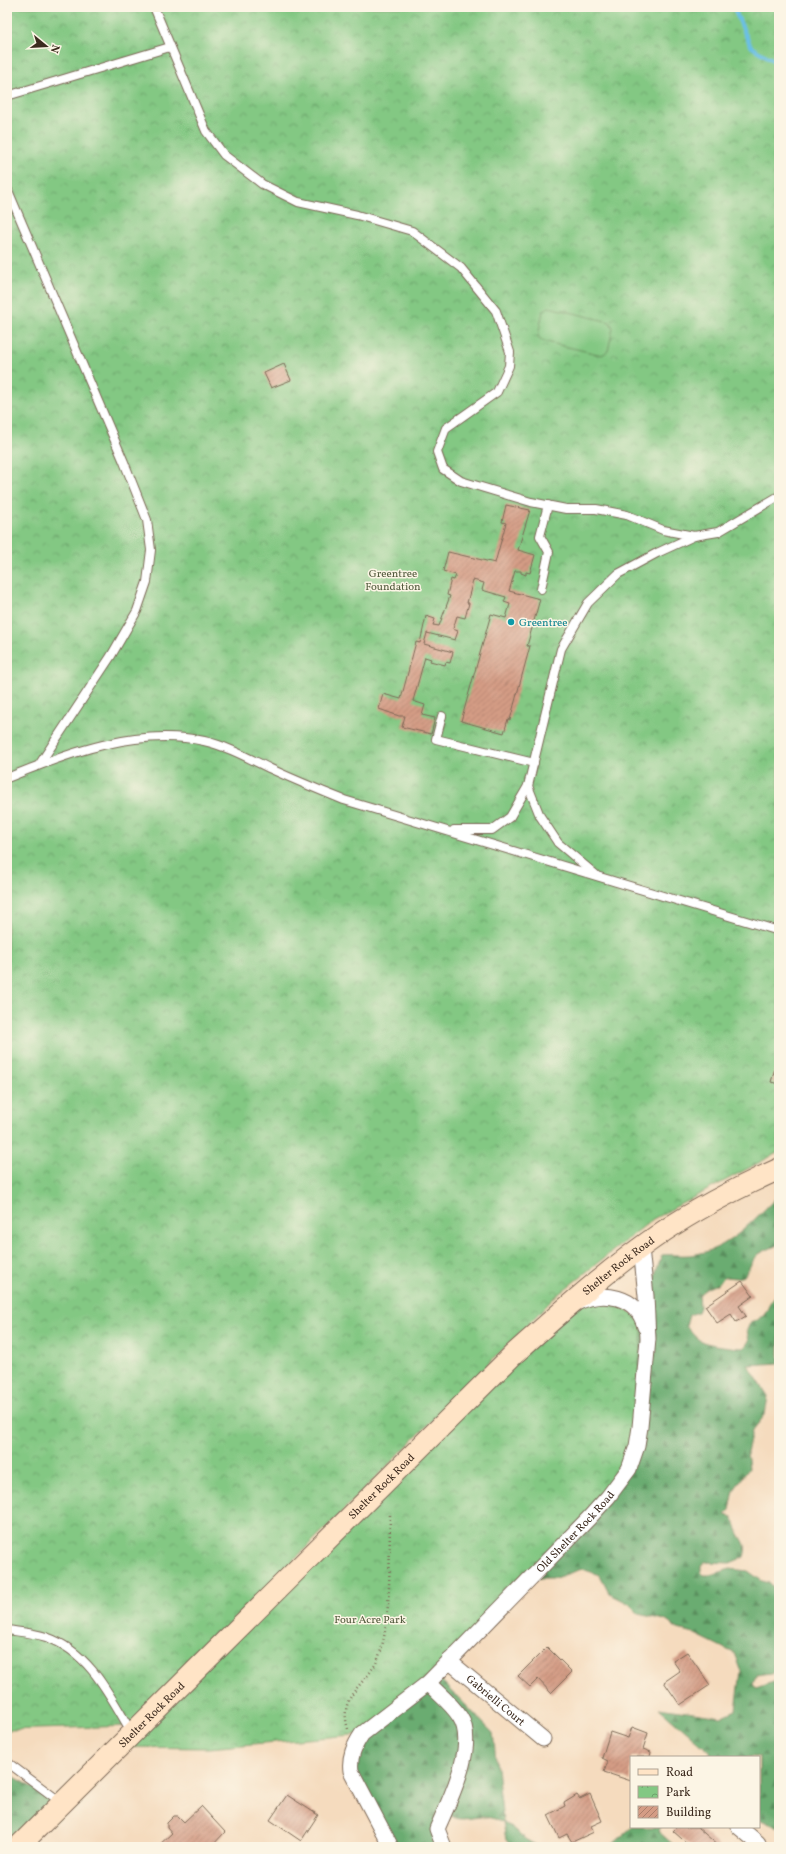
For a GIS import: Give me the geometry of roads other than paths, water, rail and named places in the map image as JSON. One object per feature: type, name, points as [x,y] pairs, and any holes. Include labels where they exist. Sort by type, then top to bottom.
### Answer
[{"type":"main road","name":"Shelter Rock Road","points":[[18,1847],[514,1354],[563,1311],[641,1248],[690,1215],[743,1185],[779,1169]]},
{"type":"street","name":"Old Shelter Rock Road","points":[[391,1847],[351,1771],[351,1758],[356,1743],[362,1734],[428,1683],[589,1518],[624,1477],[634,1458],[637,1446],[648,1339],[646,1296],[641,1248]]},
{"type":"street","points":[[563,1311],[591,1298],[615,1297],[627,1301],[637,1310],[643,1320],[648,1339]]},
{"type":"street","name":"Gabrielli Court","points":[[449,1661],[543,1739]]},
{"type":"street","points":[[428,1683],[460,1717],[465,1729],[464,1756],[458,1779],[437,1829],[444,1847]]},
{"type":"street","points":[[741,1828],[758,1843],[755,1847]]},
{"type":"lane","points":[[154,7],[206,131],[229,160],[262,184],[298,202],[357,215],[412,231],[461,268],[496,311],[510,352],[509,366],[497,392],[446,428],[437,452],[443,469],[461,481],[548,506],[566,509],[596,509],[627,515],[662,530],[694,536]]},
{"type":"lane","points":[[7,96],[170,47]]},
{"type":"lane","points":[[7,188],[124,462],[147,520],[151,550],[147,582],[137,611],[111,656],[39,765]]},
{"type":"lane","points":[[444,830],[492,830],[510,817],[528,786],[561,649],[588,603],[618,574],[657,553],[694,536],[718,532],[779,496]]},
{"type":"lane","points":[[541,589],[549,552],[540,536],[548,506]]},
{"type":"lane","points":[[442,716],[436,739],[534,763]]},
{"type":"lane","points":[[7,778],[39,765],[113,742],[169,736],[205,741],[244,756],[304,784],[344,800],[779,931]]},
{"type":"lane","points":[[528,786],[540,816],[558,843],[598,876]]},
{"type":"lane","points":[[7,1630],[46,1637],[72,1649],[97,1674],[132,1734]]},
{"type":"lane","points":[[7,1762],[62,1803]]},
{"type":"waterway","points":[[733,7],[752,47],[779,65]]},
{"type":"place","name":"Greentree","points":[[511,622]]},
{"type":"park label","name":"Greentree Foundation","points":[[393,579]]},
{"type":"park label","name":"Four Acre Park","points":[[370,1619]]}]
